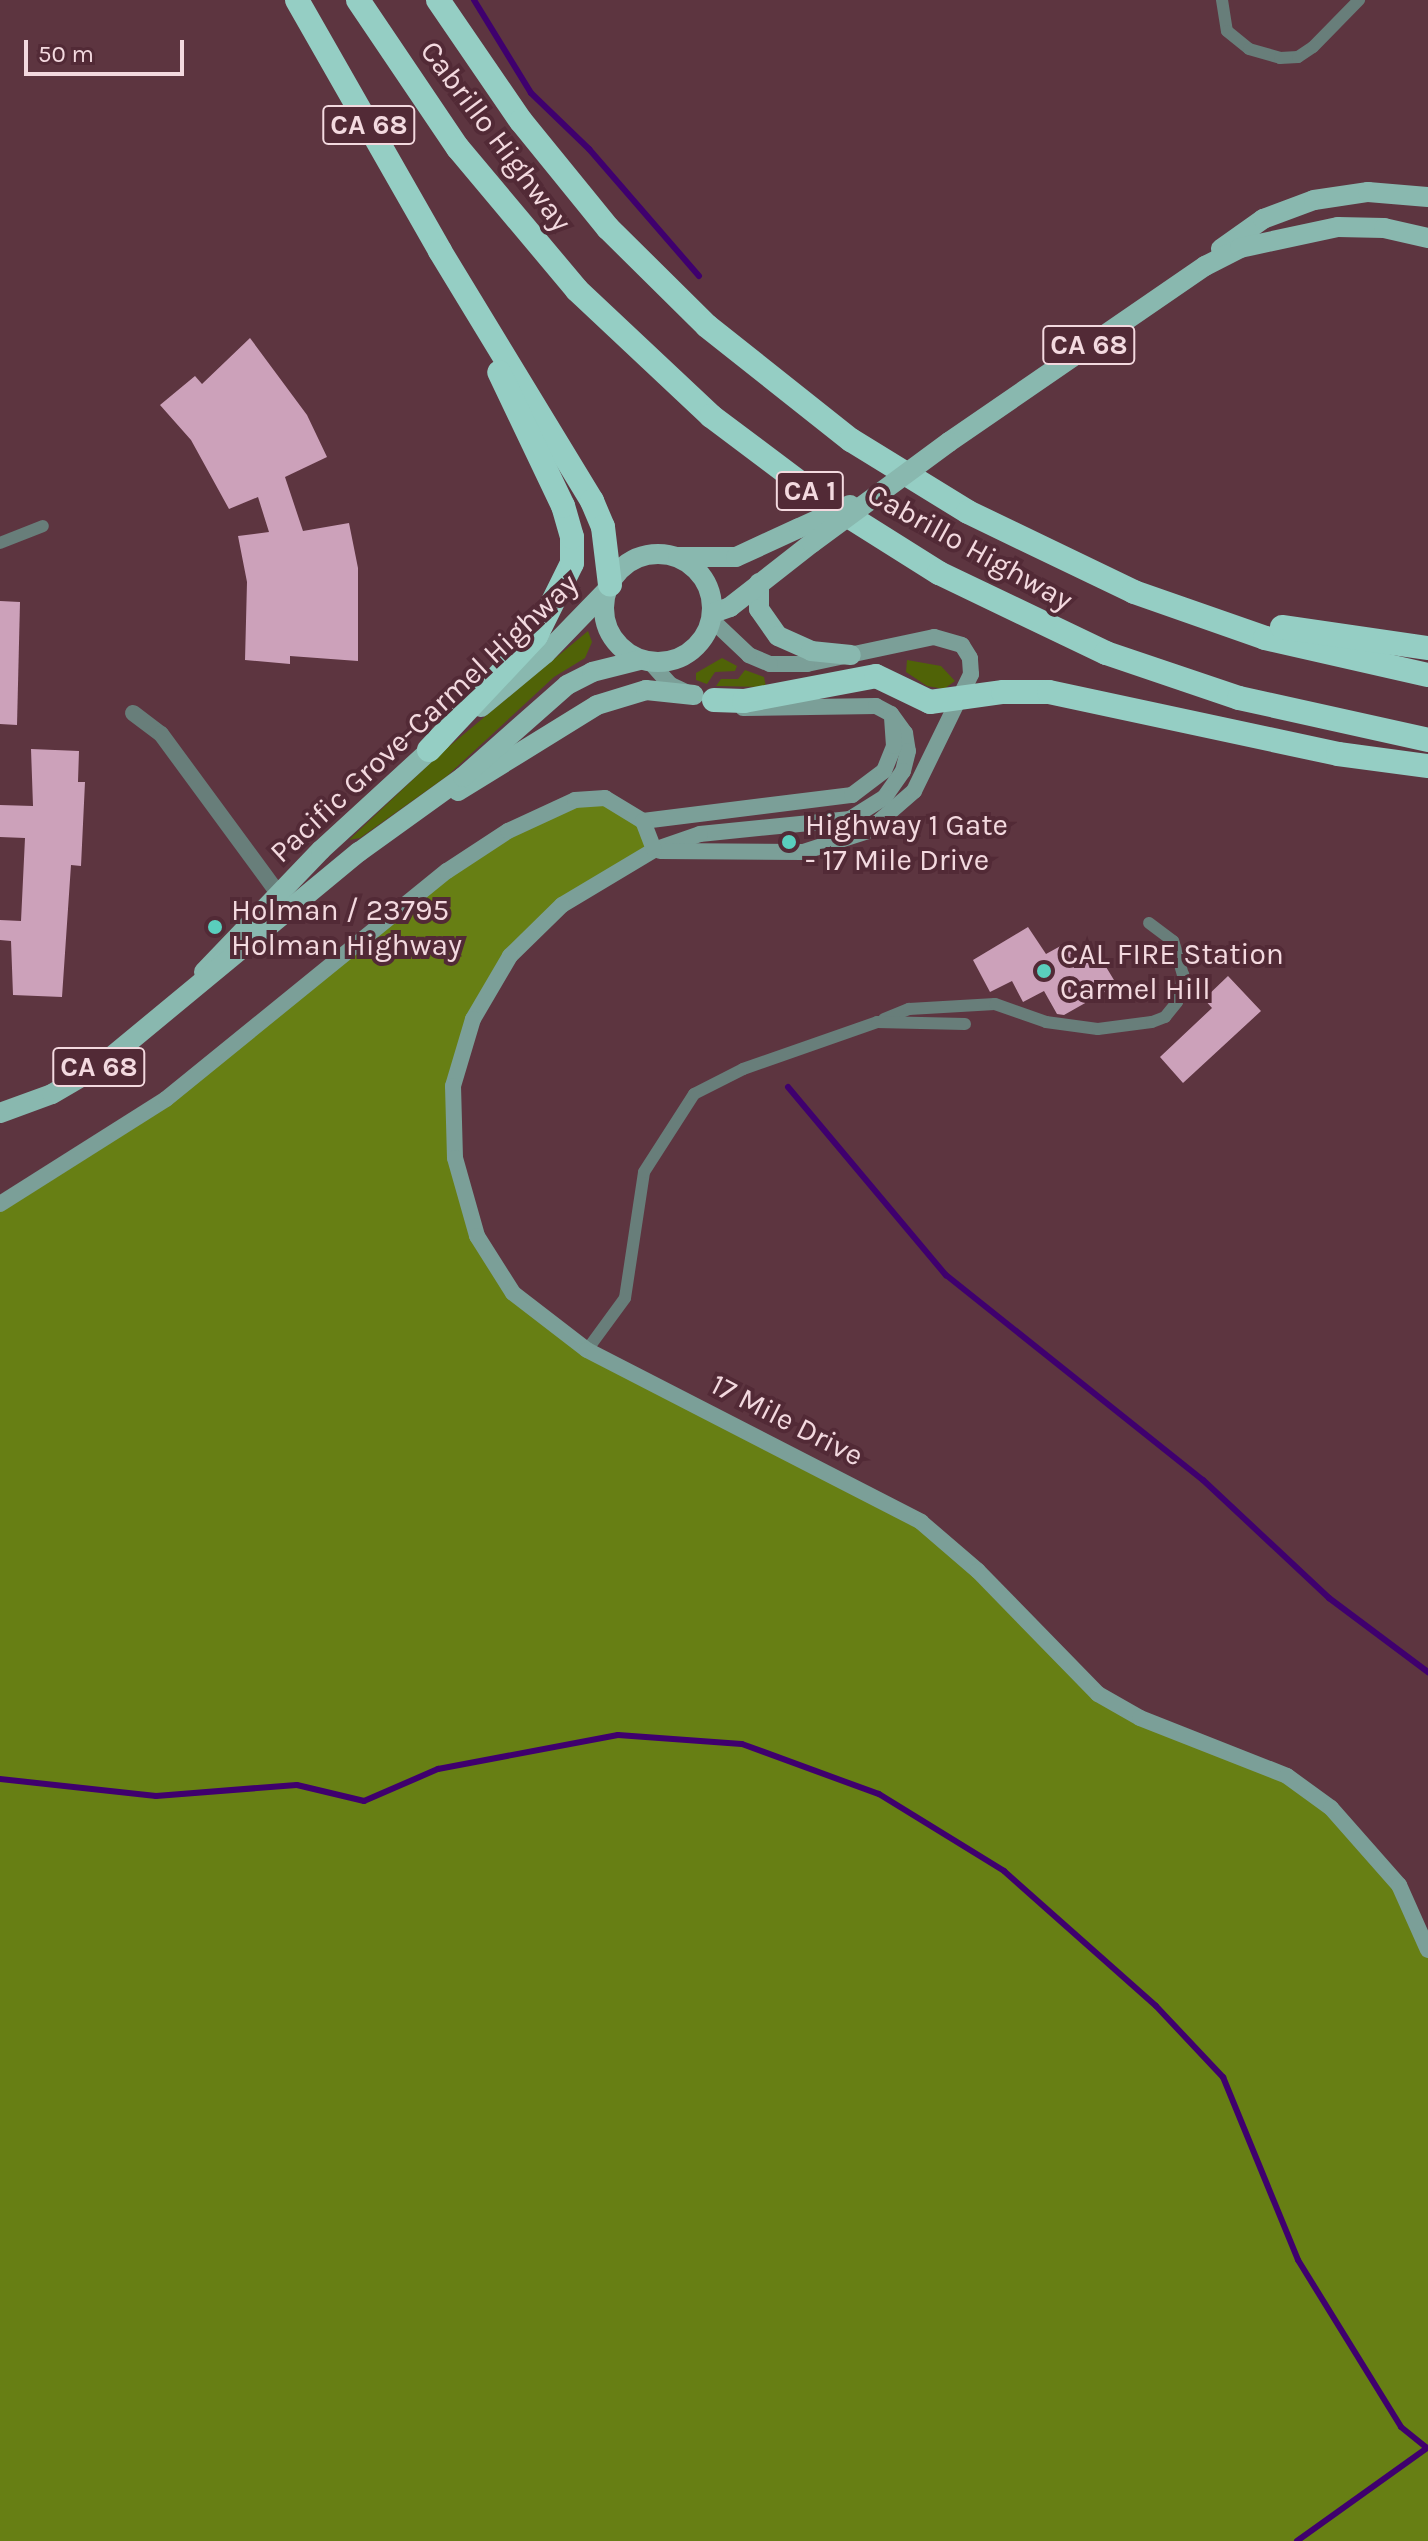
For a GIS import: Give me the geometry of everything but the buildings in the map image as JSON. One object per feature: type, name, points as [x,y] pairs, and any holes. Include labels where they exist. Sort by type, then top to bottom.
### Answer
[{"type":"highway","name":"CA 68","points":[[297,0],[440,251]]},
{"type":"highway","name":"Cabrillo Highway","points":[[358,0],[458,148],[577,290],[711,416],[823,500],[939,573],[1106,653],[1239,698],[1428,740]]},
{"type":"highway","name":"Cabrillo Highway","points":[[438,0],[503,97],[579,194],[672,295],[742,357],[851,440],[954,505],[1050,555],[1177,608],[1296,646],[1428,675]]},
{"type":"highway","points":[[440,251],[592,501],[603,527],[609,587]]},
{"type":"highway","points":[[429,750],[536,636],[566,582],[573,553],[558,496],[440,251]]},
{"type":"highway","points":[[1177,608],[1428,648]]},
{"type":"highway","points":[[704,698],[744,701],[869,676],[891,680],[930,702],[957,702],[1003,692],[1049,692],[1338,754],[1428,766]]},
{"type":"main road","name":"CA 68","points":[[645,661],[689,652],[712,616],[730,607],[759,583],[806,536],[868,498],[1205,266],[1249,227],[1297,205],[1350,193],[1428,197]]},
{"type":"main road","name":"CA 68","points":[[1205,266],[1256,242],[1314,230],[1368,227],[1428,238]]},
{"type":"main road","name":"CA 68","points":[[609,587],[635,559],[736,557],[806,536]]},
{"type":"main road","points":[[0,1204],[166,1099],[488,842],[585,798],[614,801],[643,821],[654,850],[763,854],[853,839],[908,800],[972,665],[956,641],[924,637],[795,665],[770,664],[749,655],[712,616],[702,577],[672,556]]},
{"type":"main road","points":[[759,583],[759,609],[778,636],[811,651],[851,655]]},
{"type":"main road","points":[[609,587],[604,612],[610,633],[671,685],[704,698]]},
{"type":"main road","name":"Pacific Grove-Carmel Highway","points":[[183,997],[278,893],[429,750],[545,654],[609,587]]},
{"type":"main road","name":"Pacific Grove-Carmel Highway","points":[[0,1113],[82,1078],[359,852],[425,805],[573,681],[645,661]]},
{"type":"main road","points":[[425,805],[488,776],[597,705],[646,690],[755,709],[867,705],[891,714],[894,746],[884,771],[852,795],[643,821]]},
{"type":"main road","name":"17 Mile Drive","points":[[891,714],[907,742],[903,771],[885,797],[860,815],[826,824],[700,834],[654,850],[562,905],[510,956],[473,1019],[453,1086],[455,1158],[477,1236],[513,1293],[587,1350],[921,1522],[978,1571],[1098,1694],[1140,1718],[1287,1776],[1331,1808],[1372,1849],[1399,1885],[1428,1950]]},
{"type":"street","points":[[133,713],[161,734],[278,893]]},
{"type":"lane","points":[[1222,0],[1227,31],[1249,49],[1280,58],[1298,57],[1313,47],[1359,0]]},
{"type":"lane","points":[[0,543],[43,526]]},
{"type":"lane","points":[[587,1350],[625,1298],[644,1172],[694,1094],[743,1069],[909,1009],[995,1004],[1046,1022],[1098,1029],[1152,1022],[1165,1017],[1177,1002],[1183,975],[1173,941],[1149,923]]},
{"type":"lane","points":[[877,1022],[965,1024]]},
{"type":"green space","points":[[588,631],[592,642],[585,658],[554,677],[447,776],[360,838],[349,840],[440,754]]},
{"type":"green space","points":[[722,658],[737,666],[735,671],[715,672],[707,684],[696,680],[696,673]]},
{"type":"green space","points":[[907,660],[941,666],[955,681],[944,689],[927,686],[906,672]]},
{"type":"green space","points":[[745,670],[764,677],[766,687],[716,686],[721,679],[738,679]]},
{"type":"green space","points":[[564,804],[622,805],[654,850],[532,933],[473,1019],[451,1122],[477,1236],[544,1320],[921,1522],[1098,1694],[1287,1776],[1372,1849],[1428,1950],[1428,2541],[0,2541],[0,1204],[123,1127],[428,886]]},
{"type":"waterway","points":[[474,0],[531,93],[589,149],[699,276]]},
{"type":"waterway","points":[[788,1087],[946,1275],[1203,1480],[1329,1598],[1428,1672]]},
{"type":"waterway","points":[[0,1779],[156,1796],[297,1785],[364,1801],[438,1769],[618,1735],[742,1744],[879,1794],[1004,1871],[1156,2006],[1223,2077],[1298,2260],[1401,2427],[1427,2448]]},
{"type":"waterway","points":[[1297,2541],[1427,2448]]},
{"type":"place","name":"Highway 1 Gate - 17 Mile Drive","points":[[789,842]]},
{"type":"place","name":"Holman / 23795 Holman Highway","points":[[215,927]]},
{"type":"place","name":"CAL FIRE Station Carmel Hill","points":[[1044,971]]}]
